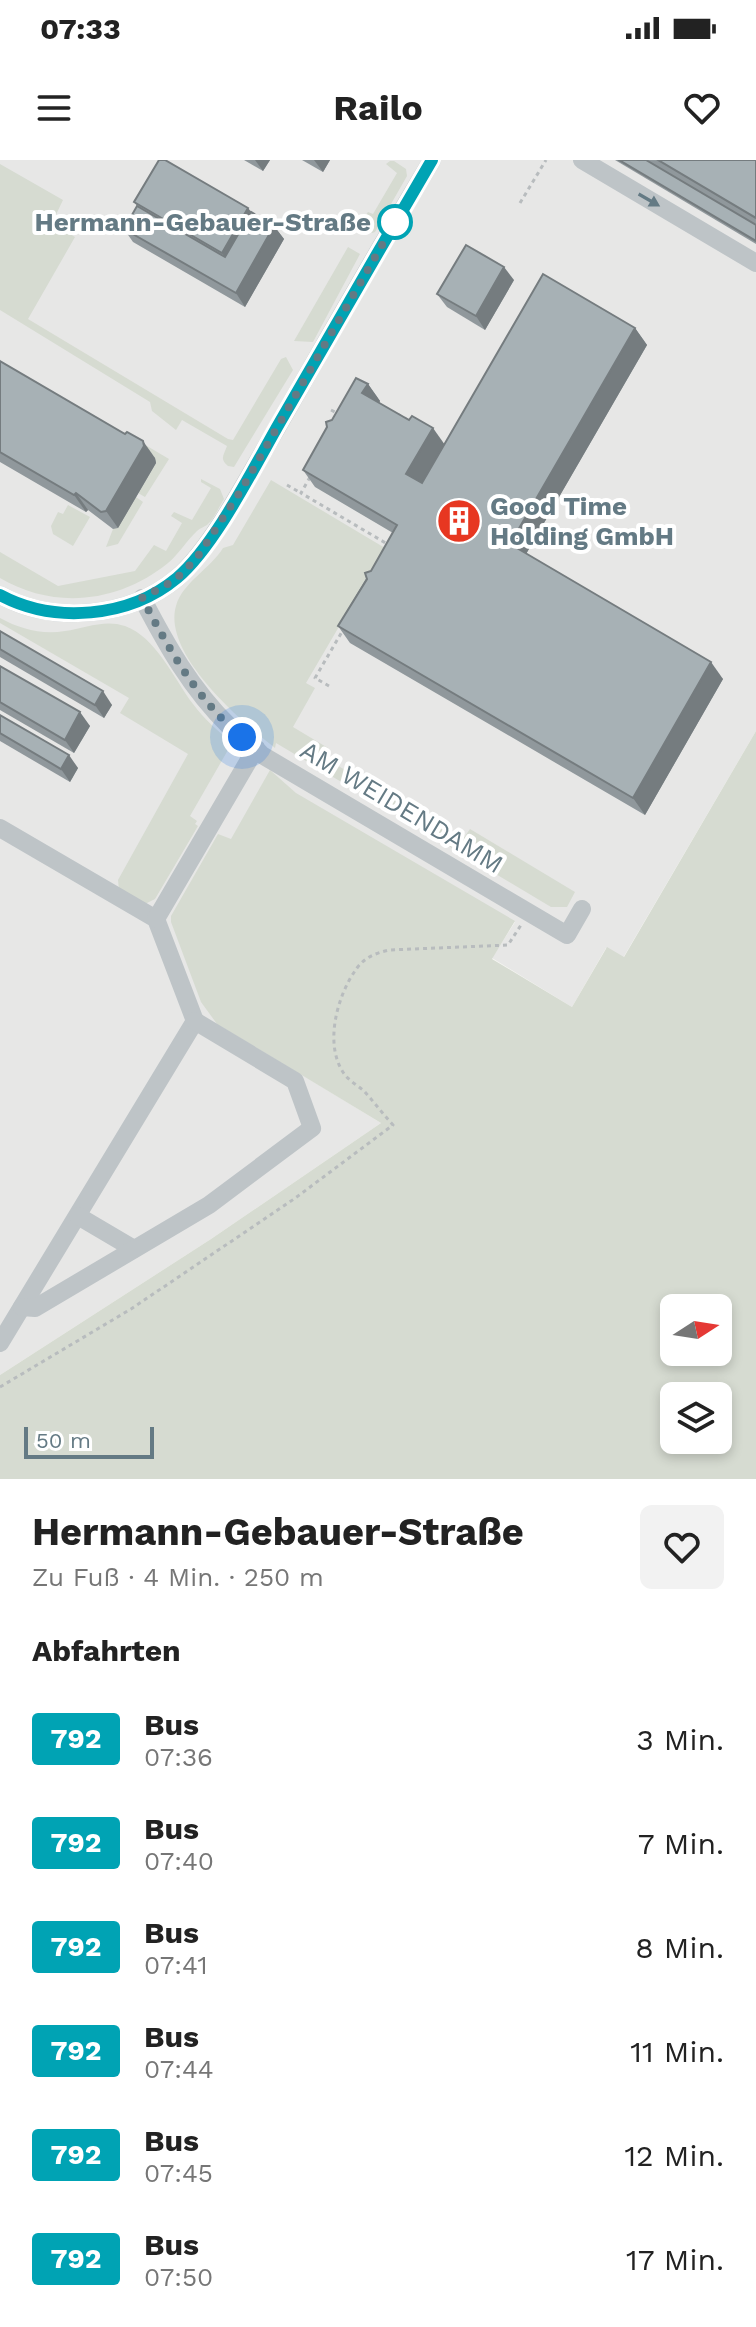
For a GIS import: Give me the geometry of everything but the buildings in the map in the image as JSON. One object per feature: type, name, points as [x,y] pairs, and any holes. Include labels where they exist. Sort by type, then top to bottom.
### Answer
[{"type":"street","points":[[0,595],[14,603],[74,615],[142,598],[175,580],[196,559],[240,492],[432,160]]},
{"type":"street","points":[[582,160],[756,263]]},
{"type":"street","name":"AM WEIDENDAMM","points":[[142,598],[172,656],[199,692],[229,727],[274,762],[567,935],[582,909]]},
{"type":"street","points":[[156,919],[256,748]]},
{"type":"street","points":[[0,828],[156,919],[195,1021],[295,1081],[312,1128],[209,1205],[35,1308],[22,1307]]},
{"type":"street","points":[[0,1343],[195,1021]]},
{"type":"street","points":[[78,1216],[134,1249]]},
{"type":"path","points":[[520,203],[546,160]]},
{"type":"path","points":[[389,409],[423,428]]},
{"type":"path","points":[[331,410],[345,418]]},
{"type":"path","points":[[301,493],[316,468]]},
{"type":"path","points":[[287,485],[392,546]]},
{"type":"path","points":[[329,686],[315,678],[345,627]]},
{"type":"path","points":[[0,1387],[184,1274],[294,1199],[393,1125],[345,1074],[336,1055],[334,1032],[337,1011],[357,967],[372,954],[389,950],[508,945],[529,913]]},
{"type":"shaded area","points":[[0,160],[756,160],[756,731],[623,958],[606,948],[572,1007],[492,958],[515,922],[217,1023],[381,1123],[211,1239],[0,1375]]},
{"type":"shaded area","points":[[390,161],[406,169],[407,176],[372,233],[345,213],[347,210],[363,219],[368,212],[373,214],[397,173],[386,164]]},
{"type":"shaded area","points":[[0,164],[63,200],[52,223],[75,237],[28,319],[233,440],[281,359],[286,357],[293,370],[234,467],[224,461],[227,446],[182,420],[176,430],[152,411],[150,402],[0,310]]},
{"type":"shaded area","points":[[348,247],[360,254],[313,342],[294,341]]},
{"type":"shaded area","points":[[142,443],[169,459],[145,497],[138,493],[156,463]]},
{"type":"shaded area","points":[[201,479],[220,489],[224,499],[214,516],[168,563],[129,587],[86,598],[64,598],[42,595],[0,578],[0,552],[58,586],[135,571],[154,545],[166,551],[182,523],[171,516],[174,512],[192,520],[211,488]]},
{"type":"shaded area","points":[[271,480],[385,548],[306,683],[315,688],[293,727],[328,748],[323,757],[463,839],[470,829],[575,892],[567,907],[551,907],[276,743],[275,748],[225,704],[192,665],[175,625],[179,598],[223,548],[233,545]]},
{"type":"shaded area","points":[[136,497],[143,502],[118,544],[106,547],[113,529]]},
{"type":"shaded area","points":[[68,505],[90,517],[73,546],[53,534],[51,526],[58,512],[63,514]]},
{"type":"shaded area","points":[[0,618],[40,632],[110,623],[136,631],[164,660],[202,715],[232,743],[190,816],[198,826],[155,899],[143,905],[119,890],[118,880],[188,754],[120,713],[129,698],[0,623]]},
{"type":"shaded area","points":[[756,731],[756,1479],[0,1479],[0,1375],[211,1239],[381,1123],[217,1024],[201,1002],[171,922],[171,916],[218,834],[231,839],[270,770],[296,793],[515,921],[492,959],[572,1007],[607,947],[624,957]]},
{"type":"bus line","name":"792","points":[[0,595],[14,603],[74,615],[142,598],[175,580],[196,559],[240,492],[432,160]]},
{"type":"place","name":"Hermann-Gebauer-Straße","points":[[395,222]]},
{"type":"place","name":"Good Time Holding GmbH","points":[[459,521]]},
{"type":"route","points":[[242,737],[229,727],[172,656],[142,598],[175,580],[196,559],[240,492],[397,219],[395,222]]}]
